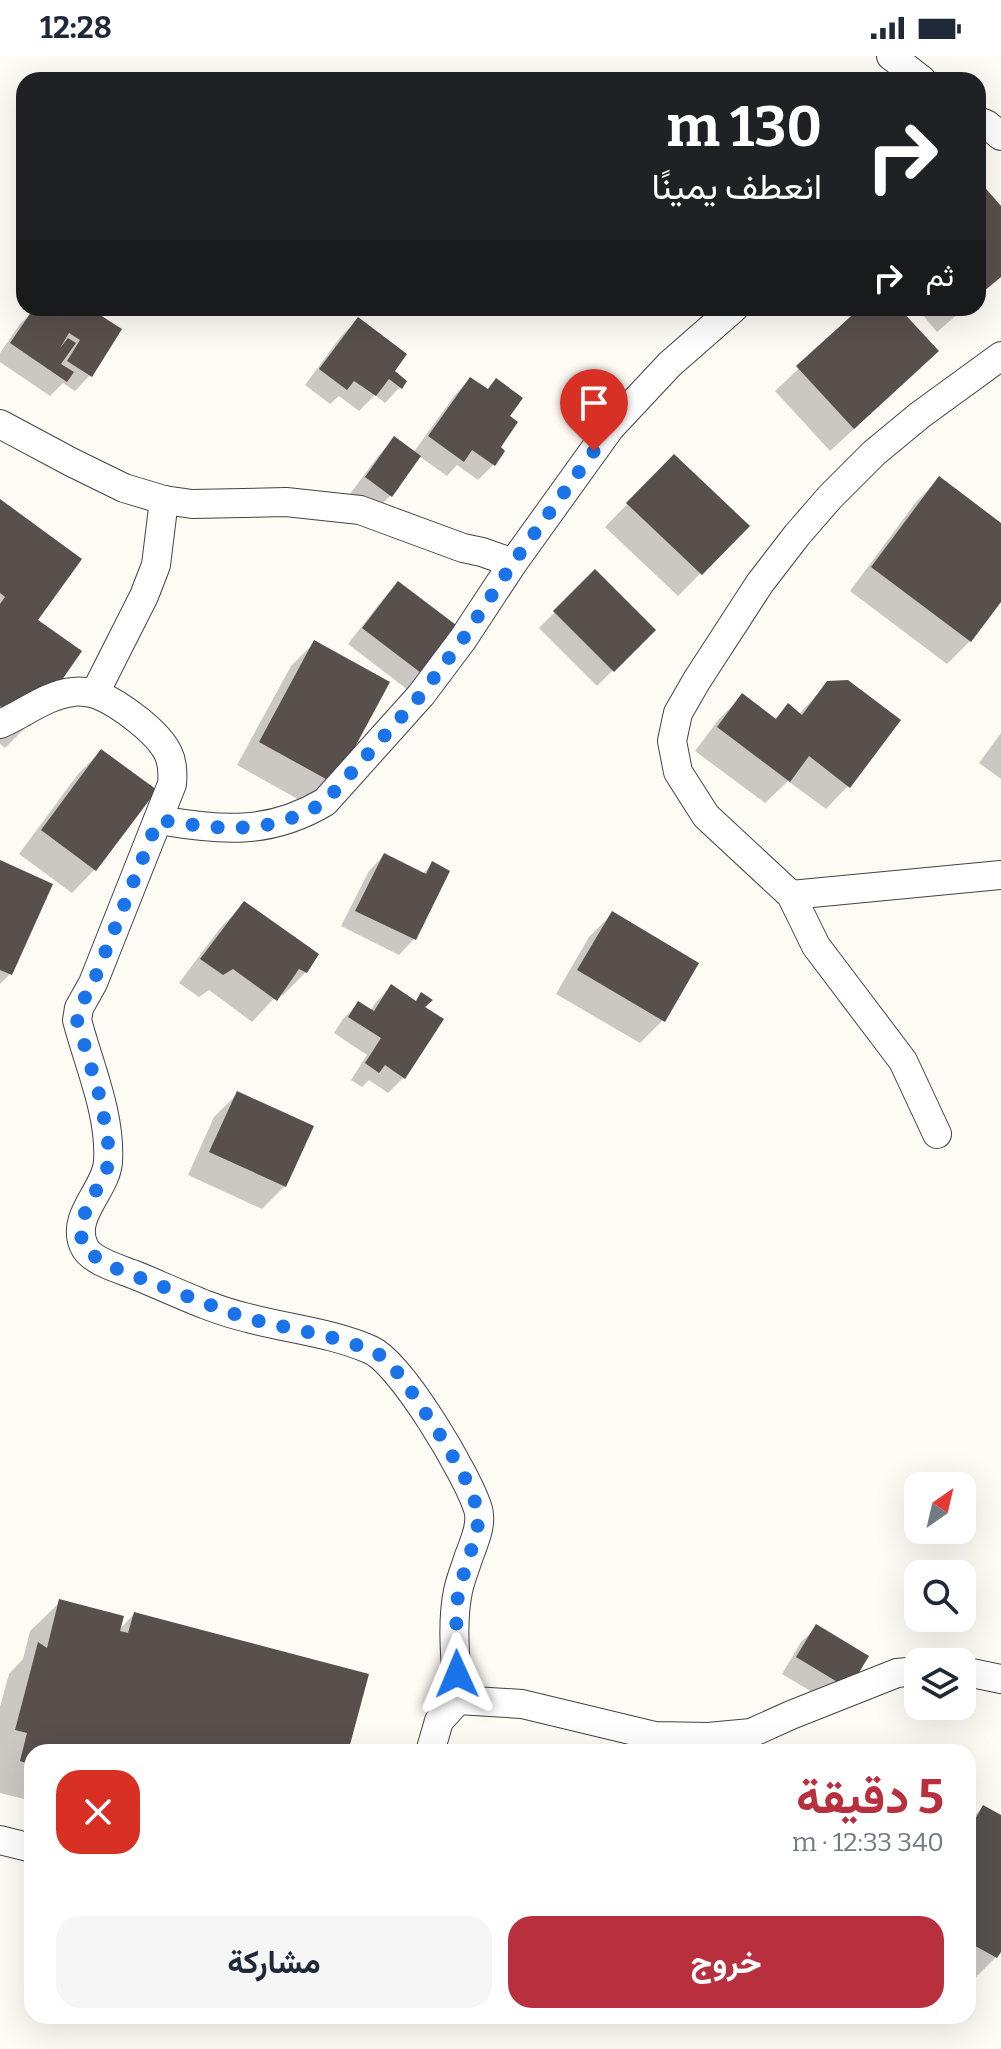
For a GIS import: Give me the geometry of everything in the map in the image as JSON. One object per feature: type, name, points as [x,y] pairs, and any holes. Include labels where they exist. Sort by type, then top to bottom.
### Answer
[{"type":"street","points":[[891,56],[912,72]]},
{"type":"street","points":[[158,820],[239,829],[281,822],[305,814],[325,802],[421,695],[610,428],[670,364],[725,316]]},
{"type":"street","points":[[937,1134],[903,1061],[816,946],[791,895],[706,816],[678,772],[672,741],[678,713],[760,583],[797,535],[874,453],[920,415],[997,366]]},
{"type":"street","points":[[0,424],[124,488],[164,500],[192,504],[286,502],[360,510],[513,563]]},
{"type":"street","points":[[95,693],[144,596],[156,565],[164,500]]},
{"type":"street","points":[[0,724],[46,699],[74,691],[95,693],[126,711],[162,743],[170,756],[172,784],[93,983],[79,1008],[77,1020],[101,1101],[108,1142],[108,1166],[85,1213],[80,1231],[84,1249],[107,1265],[245,1318],[373,1350],[390,1363],[407,1385],[444,1441],[466,1480],[479,1512],[477,1532],[458,1592],[458,1700],[439,1721],[432,1744]]},
{"type":"street","points":[[791,895],[1001,875]]},
{"type":"street","points":[[458,1700],[522,1704],[655,1736],[708,1737],[751,1733],[904,1672]]},
{"type":"street","points":[[976,1674],[1001,1679]]},
{"type":"street","points":[[0,1840],[24,1846]]},
{"type":"building","points":[[986,189],[1001,206],[1001,277],[986,289]]},
{"type":"building","points":[[29,316],[102,316],[122,329],[92,377],[67,361],[80,340],[69,333],[60,348],[68,338],[76,343],[61,364],[74,372],[67,382],[10,343]]},
{"type":"building","points":[[851,316],[906,316],[939,351],[854,429],[796,366]]},
{"type":"building","points":[[358,317],[407,354],[395,371],[407,381],[402,389],[389,379],[376,396],[354,381],[347,390],[319,369]]},
{"type":"building","points":[[470,377],[488,389],[496,378],[523,398],[510,416],[518,422],[501,447],[505,451],[495,466],[472,450],[464,462],[428,436]]},
{"type":"building","points":[[394,436],[421,456],[392,497],[365,477]]},
{"type":"building","points":[[674,454],[750,526],[702,575],[626,503]]},
{"type":"building","points":[[939,476],[1001,523],[1001,602],[971,642],[871,567]]},
{"type":"building","points":[[0,499],[82,559],[38,620],[82,651],[30,726],[0,706],[0,604],[5,597],[0,593]]},
{"type":"building","points":[[595,569],[656,630],[614,672],[553,611]]},
{"type":"building","points":[[398,581],[460,628],[425,676],[362,628]]},
{"type":"building","points":[[314,640],[390,682],[335,784],[259,742]]},
{"type":"building","points":[[848,680],[901,720],[850,788],[809,756],[790,782],[717,727],[742,693],[776,719],[788,703],[802,715],[827,681]]},
{"type":"building","points":[[101,749],[157,790],[96,871],[41,830]]},
{"type":"building","points":[[384,853],[426,874],[432,861],[450,871],[416,940],[355,911]]},
{"type":"building","points":[[0,860],[53,884],[12,975],[0,970]]},
{"type":"building","points":[[244,901],[319,954],[307,973],[299,969],[277,1001],[233,969],[223,975],[200,959]]},
{"type":"building","points":[[612,911],[699,963],[665,1022],[577,970]]},
{"type":"building","points":[[391,984],[416,1001],[421,992],[433,1000],[425,1007],[444,1019],[405,1079],[385,1065],[379,1073],[365,1063],[381,1038],[348,1017],[358,1001],[374,1011]]},
{"type":"building","points":[[237,1091],[314,1126],[286,1187],[209,1152]]},
{"type":"building","points":[[59,1599],[124,1616],[120,1631],[128,1633],[134,1612],[369,1674],[350,1744],[24,1744],[27,1733],[15,1730],[38,1642],[47,1648]]},
{"type":"building","points":[[816,1624],[869,1656],[849,1689],[796,1657]]},
{"type":"building","points":[[983,1805],[1001,1815],[1001,1952],[997,1958],[976,1946],[976,1818]]},
{"type":"route","points":[[457,1674],[458,1592],[477,1532],[479,1512],[466,1480],[444,1441],[390,1363],[373,1350],[245,1318],[107,1265],[84,1249],[80,1231],[85,1213],[108,1166],[108,1142],[101,1101],[77,1020],[79,1008],[93,983],[158,820],[239,829],[281,822],[305,814],[325,802],[421,695],[594,451]]}]
